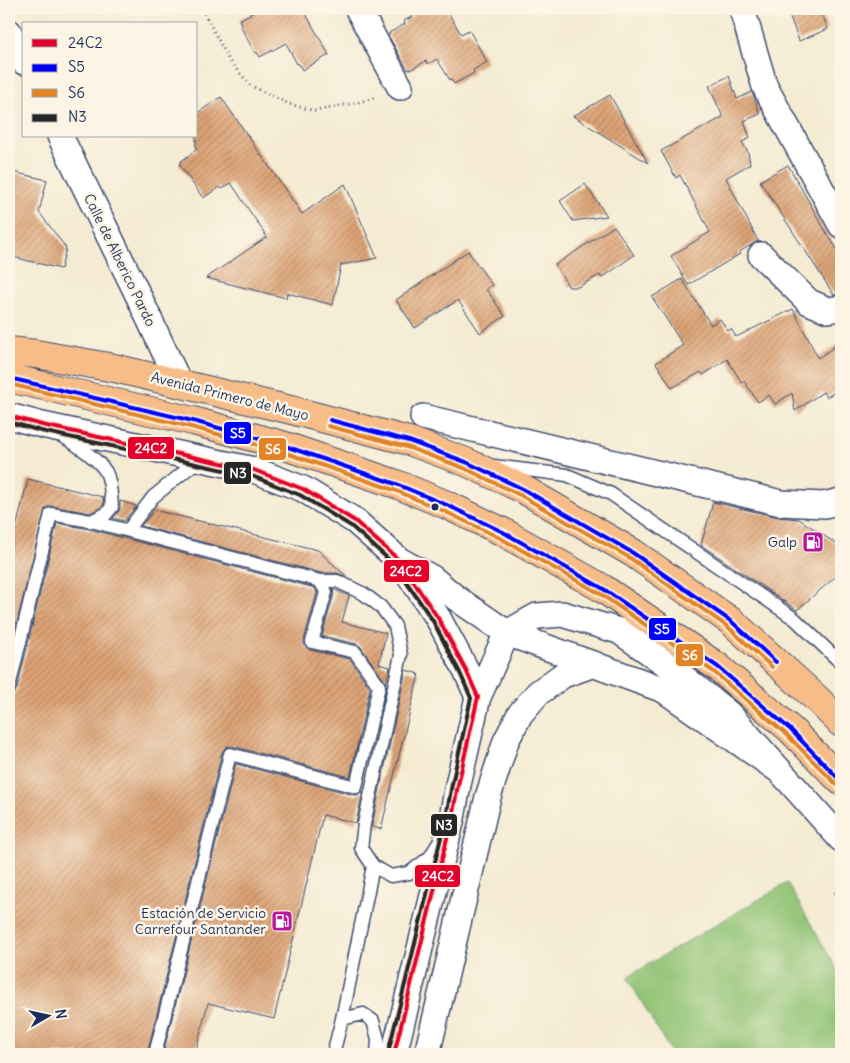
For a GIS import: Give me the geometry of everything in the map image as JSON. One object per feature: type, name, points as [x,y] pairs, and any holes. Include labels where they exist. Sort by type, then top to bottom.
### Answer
[{"type":"highway","points":[[9,346],[36,354]]},
{"type":"highway","name":"Avenida Primero de Mayo","points":[[9,351],[114,368],[300,412],[409,441],[466,462],[523,489],[633,553],[732,622],[841,723]]},
{"type":"highway","points":[[9,378],[193,421],[282,445],[396,484],[447,505],[503,532],[602,588],[718,667],[791,730],[841,780]]},
{"type":"street","points":[[358,9],[400,88]]},
{"type":"street","points":[[742,9],[765,87],[841,225]]},
{"type":"street","points":[[9,32],[22,58]]},
{"type":"street","name":"Calle de Alberico Pardo","points":[[61,138],[179,383]]},
{"type":"street","points":[[761,255],[809,302],[828,310],[841,308]]},
{"type":"street","points":[[9,416],[42,425],[254,470],[303,489],[355,521],[399,560],[432,578],[456,598],[507,633],[664,690],[780,770]]},
{"type":"street","points":[[423,416],[781,503],[824,505],[841,501]]},
{"type":"street","points":[[399,560],[438,618],[478,697]]},
{"type":"street","points":[[394,1054],[452,818],[478,697],[507,633],[537,616],[562,614],[619,631],[672,668],[729,714],[841,839]]},
{"type":"street","points":[[427,1054],[488,797],[506,740],[520,714],[538,693],[563,675],[594,664]]},
{"type":"lane","points":[[42,425],[74,442],[106,472],[112,507],[106,514],[91,521]]},
{"type":"lane","points":[[128,530],[153,497],[200,458]]},
{"type":"lane","points":[[466,462],[567,475],[611,494],[794,620],[841,663]]},
{"type":"lane","points":[[9,687],[52,514],[128,530],[320,581],[337,581],[364,594],[381,607],[395,626],[401,655],[364,824],[361,848],[373,866],[391,876],[410,873],[430,857],[452,818]]},
{"type":"lane","points":[[156,1054],[230,754],[356,787],[379,686],[355,652],[312,642],[326,592],[320,581]]},
{"type":"lane","points":[[333,1054],[342,1019],[373,866]]},
{"type":"lane","points":[[342,1019],[363,1014],[373,1021],[378,1039],[377,1054]]},
{"type":"path","points":[[202,9],[230,62],[251,86],[289,104],[316,111],[355,104],[400,88]]},
{"type":"path","points":[[841,890],[836,893],[841,898]]},
{"type":"green space","points":[[787,883],[841,976],[841,1054],[672,1054],[627,977]]},
{"type":"building","points":[[259,9],[306,9],[307,16],[329,55],[302,70],[286,43],[260,57],[257,52],[255,53],[239,20]]},
{"type":"building","points":[[409,9],[446,9],[461,34],[469,30],[487,62],[473,70],[474,73],[454,84],[437,59],[428,64],[426,61],[408,70],[388,35],[405,24],[404,21],[413,16]]},
{"type":"building","points":[[787,9],[820,9],[828,29],[799,41]]},
{"type":"building","points":[[729,76],[737,99],[752,92],[760,114],[744,121],[750,138],[742,142],[748,152],[750,164],[726,178],[758,241],[688,285],[671,256],[710,232],[680,175],[676,178],[661,151],[723,117],[709,86]]},
{"type":"building","points":[[610,95],[626,124],[648,163],[573,116]]},
{"type":"building","points":[[221,97],[302,214],[345,184],[377,258],[341,265],[333,305],[287,293],[286,298],[206,278],[267,237],[231,183],[222,189],[220,187],[203,198],[179,164],[196,150],[198,113]]},
{"type":"building","points":[[788,165],[841,255],[841,294],[834,295],[760,181]]},
{"type":"building","points":[[9,171],[47,180],[39,212],[66,248],[61,269],[9,256]]},
{"type":"building","points":[[585,184],[607,216],[573,221],[560,201]]},
{"type":"building","points":[[614,226],[634,255],[602,278],[600,275],[578,287],[569,287],[555,265]]},
{"type":"building","points":[[468,251],[492,285],[486,289],[505,316],[480,333],[458,300],[415,328],[396,300]]},
{"type":"building","points":[[682,279],[711,325],[720,319],[728,331],[731,329],[736,337],[793,309],[818,358],[841,342],[841,388],[827,397],[823,392],[795,411],[792,393],[775,404],[769,395],[758,402],[744,381],[742,383],[727,359],[703,375],[701,372],[672,388],[656,363],[683,345],[652,297]]},
{"type":"building","points":[[28,479],[103,497],[104,504],[90,513],[52,506],[45,509],[9,654],[9,557]]},
{"type":"building","points":[[120,501],[136,506],[124,521],[113,518],[120,510]]},
{"type":"building","points":[[713,502],[778,517],[799,519],[841,547],[841,572],[797,610],[701,545]]},
{"type":"building","points":[[154,510],[318,550],[347,577],[337,573],[321,573],[141,526]]},
{"type":"building","points":[[57,523],[89,529],[315,588],[317,593],[304,645],[310,650],[350,659],[370,688],[350,777],[232,746],[227,746],[222,752],[147,1054],[9,1054],[9,695],[17,689]]},
{"type":"building","points":[[333,589],[349,596],[342,622],[386,633],[379,664],[390,667],[386,683],[357,644],[322,636],[334,594]]},
{"type":"building","points":[[406,670],[419,674],[381,829],[372,827],[372,825]]},
{"type":"building","points":[[236,764],[354,795],[359,795],[363,791],[356,823],[323,815],[274,1019],[208,1003],[195,1054],[163,1054]]},
{"type":"transit line","name":"S5","points":[[9,378],[193,421],[282,445],[396,484],[447,505],[503,532],[602,588],[718,667],[791,730],[841,781]]},
{"type":"transit line","name":"S6","points":[[9,384],[191,427],[280,451],[394,490],[500,538],[599,593],[714,672],[787,735],[837,785]]},
{"type":"transit line","name":"24C2","points":[[9,416],[42,425],[254,470],[303,489],[355,521],[399,560],[438,618],[478,697]]},
{"type":"transit line","name":"S5","points":[[330,420],[409,441],[466,462],[523,489],[633,553],[732,622],[776,662]]},
{"type":"transit line","name":"N3","points":[[9,422],[41,431],[252,476],[300,495],[351,526],[394,564],[433,621],[471,698],[446,817],[388,1053]]},
{"type":"transit line","name":"S6","points":[[328,426],[407,447],[464,468],[520,495],[630,558],[728,627],[772,667]]},
{"type":"transit line","name":"24C2","points":[[394,1054],[452,818],[478,697]]},
{"type":"place","name":"Galp","points":[[813,542]]},
{"type":"place","name":"Estación de Servicio Carrefour Santander","points":[[282,921]]}]
